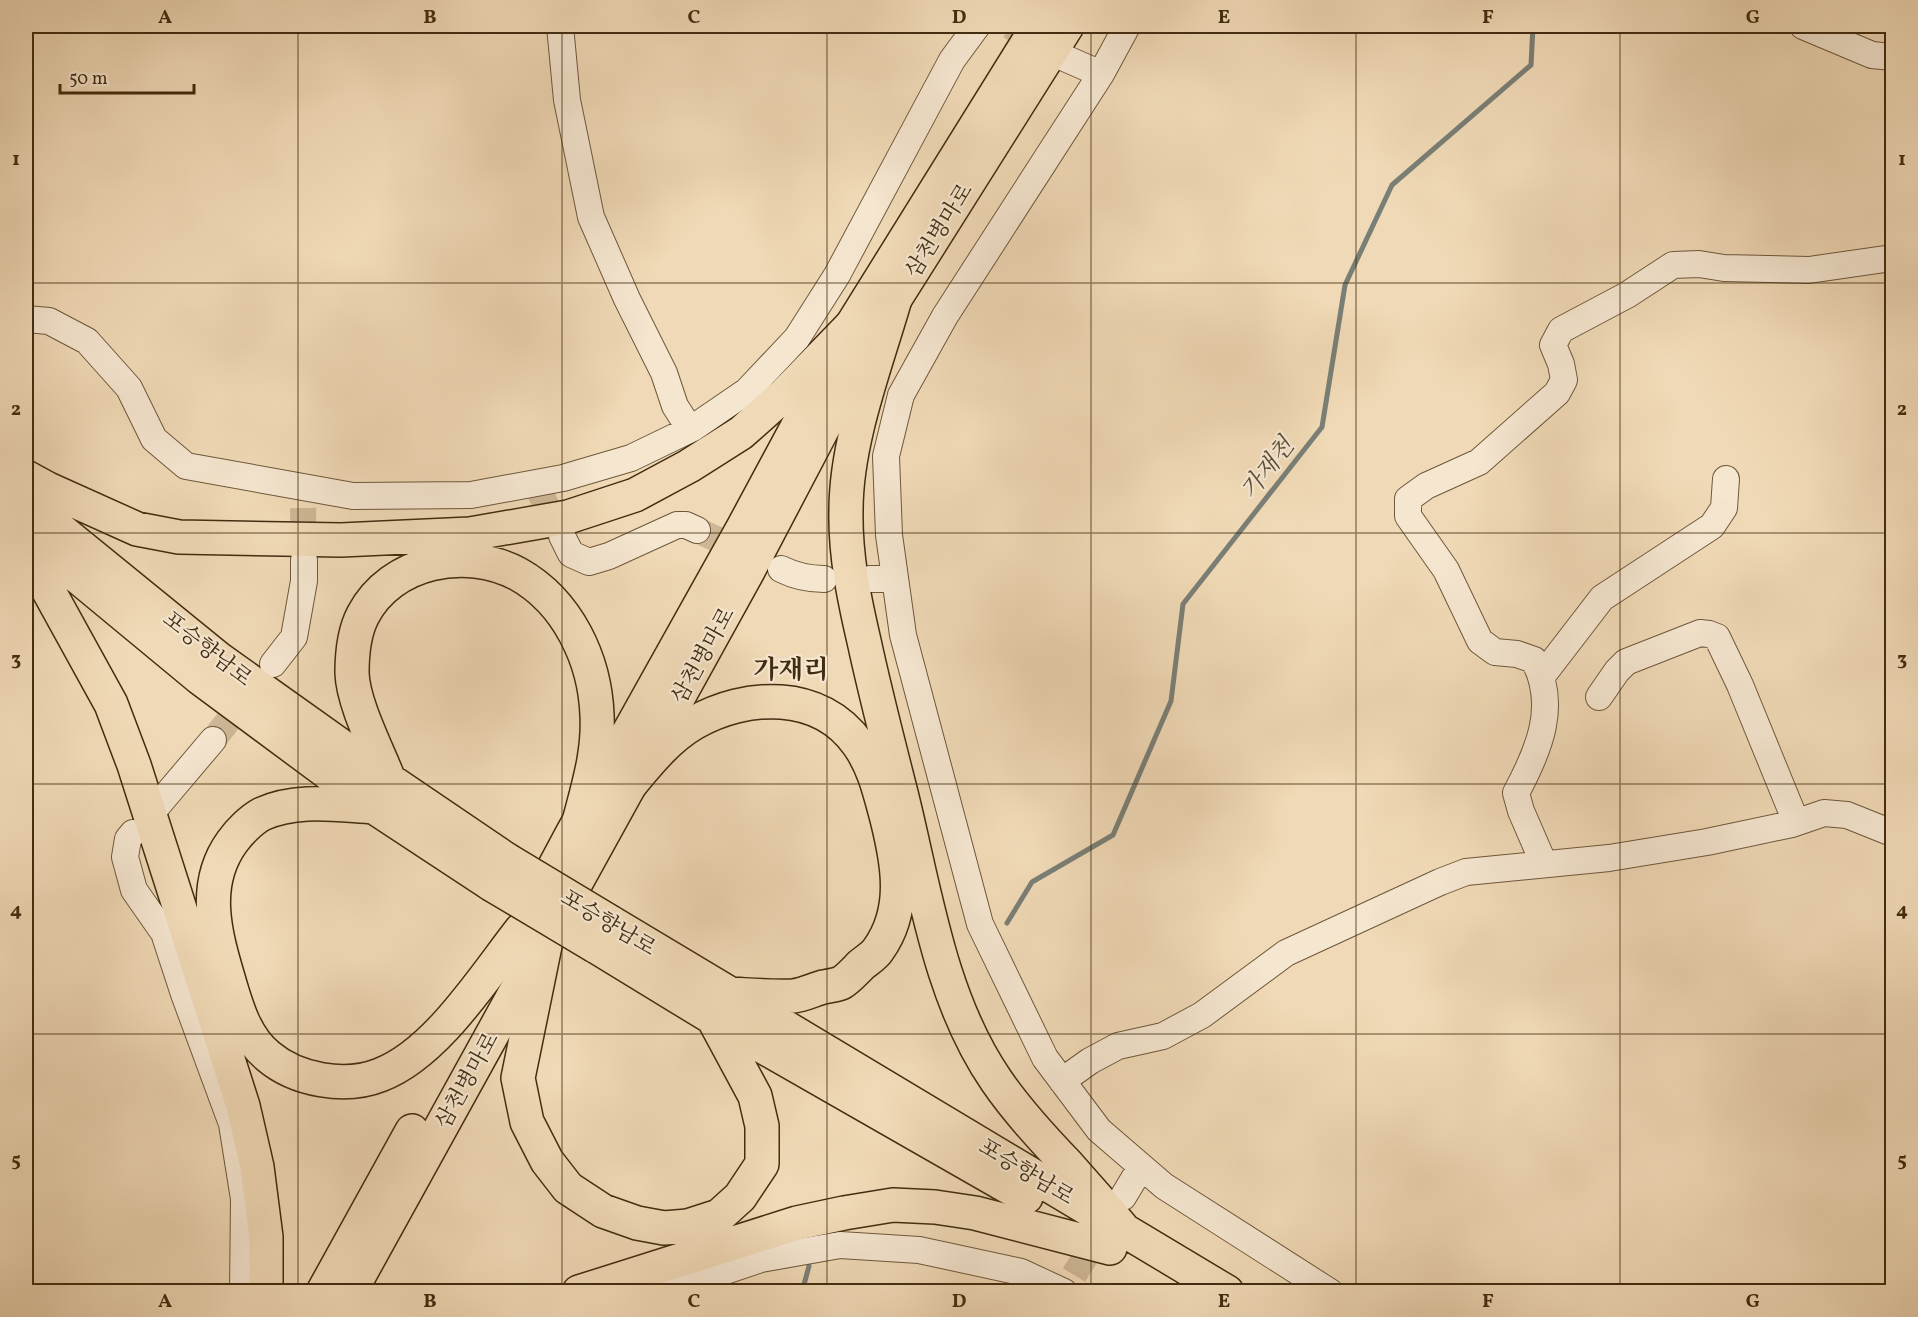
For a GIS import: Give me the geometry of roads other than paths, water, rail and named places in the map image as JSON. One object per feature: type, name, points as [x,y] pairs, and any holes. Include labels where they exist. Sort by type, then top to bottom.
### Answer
[{"type":"main road","name":"삼천병마로","points":[[350,1292],[534,933],[580,819],[744,526],[852,325],[1038,26]]},
{"type":"main road","name":"삼천병마로","points":[[323,1292],[534,933],[629,786],[748,571],[822,430],[896,299],[1063,41]]},
{"type":"main road","points":[[896,299],[848,469],[846,510],[848,565],[868,663],[918,862],[933,933],[949,983],[968,1029],[995,1079],[1117,1239]]},
{"type":"main road","points":[[26,477],[137,529],[179,537],[341,540],[459,535],[558,519],[635,495],[689,466],[741,433],[785,394],[852,325]]},
{"type":"main road","name":"포승향남로","points":[[26,502],[382,794]]},
{"type":"main road","name":"포승향남로","points":[[26,534],[200,678],[499,872],[1036,1202],[1227,1292]]},
{"type":"main road","points":[[26,555],[41,577],[111,704],[134,765],[243,1106],[257,1167],[266,1237],[266,1292]]},
{"type":"main road","points":[[534,933],[415,1056],[379,1076],[348,1081],[323,1080],[301,1075],[267,1056],[253,1040],[239,1015],[215,936],[212,905],[216,879],[224,853],[238,834],[261,815],[285,807],[382,794],[352,676],[354,644],[363,616],[380,591],[406,573],[431,563],[458,560],[490,563],[518,575],[544,594],[576,633],[586,655],[593,682],[597,715],[595,756],[580,819]]},
{"type":"main road","points":[[534,933],[518,1078],[527,1122],[547,1161],[568,1188],[603,1211],[637,1223],[664,1228],[688,1226],[719,1216],[740,1197],[762,1164],[762,1126],[755,1096],[720,1006],[794,996],[842,982],[878,951],[891,925],[898,896],[896,855],[874,770],[858,743],[840,725],[822,712],[801,704],[780,700],[749,704],[719,712],[693,724],[657,753],[629,786]]},
{"type":"main road","points":[[579,1292],[797,1223],[893,1205],[935,1207],[975,1213],[1117,1239]]},
{"type":"main road","name":"포승향남로","points":[[1117,1239],[1184,1292]]},
{"type":"street","points":[[560,26],[567,100],[591,218],[627,300],[664,373],[675,406],[684,420],[693,428]]},
{"type":"street","points":[[26,319],[49,321],[87,341],[129,388],[154,439],[186,466],[303,497],[471,495],[537,487],[632,458],[693,428],[747,391],[797,338],[837,275],[952,60],[977,26]]},
{"type":"street","points":[[1127,26],[1101,74],[945,316],[901,394],[886,456],[889,535],[882,579],[903,635],[980,924],[1045,1058],[1099,1130],[1164,1186],[1330,1292]]},
{"type":"street","points":[[1803,26],[1872,55],[1893,57]]},
{"type":"street","points":[[1063,41],[1101,74]]},
{"type":"street","points":[[1544,864],[1521,811],[1516,793],[1541,738],[1545,708],[1542,676],[1533,660],[1517,654],[1495,652],[1479,641],[1446,570],[1408,516],[1408,499],[1426,486],[1479,462],[1557,393],[1564,380],[1554,345],[1561,330],[1627,295],[1673,265],[1699,264],[1724,268],[1809,270],[1893,258]]},
{"type":"street","points":[[1542,676],[1602,598],[1712,526],[1724,508],[1726,479]]},
{"type":"street","points":[[562,536],[571,554],[589,562],[609,556],[677,525],[686,525],[697,530]]},
{"type":"street","points":[[273,664],[294,637],[304,581],[304,560]]},
{"type":"street","points":[[781,569],[809,579],[824,579]]},
{"type":"street","points":[[1599,697],[1617,670],[1626,662],[1700,633],[1717,637],[1731,663],[1796,822]]},
{"type":"street","points":[[158,805],[213,740]]},
{"type":"street","points":[[1062,1081],[1089,1061],[1118,1046],[1163,1036],[1202,1016],[1243,983],[1286,953],[1466,872],[1609,858],[1707,842],[1796,822],[1824,813],[1847,815],[1893,833]]},
{"type":"street","points":[[133,833],[128,839],[125,857],[134,890],[164,933],[232,1124],[244,1199],[243,1292]]},
{"type":"street","points":[[1123,1197],[1141,1167]]},
{"type":"street","points":[[663,1292],[761,1259],[840,1245],[918,1250],[1021,1272],[1067,1286]]},
{"type":"waterway","name":"가재천","points":[[1007,923],[1032,882],[1113,835],[1171,701],[1183,604],[1322,427],[1345,285],[1392,185],[1531,65],[1533,26]]},
{"type":"waterway","name":"가재천","points":[[802,1292],[809,1266]]},
{"type":"tunnel","points":[[1010,26],[1047,48]]},
{"type":"tunnel","points":[[539,491],[561,534]]},
{"type":"tunnel","points":[[303,508],[304,556]]},
{"type":"tunnel","points":[[697,530],[748,554]]},
{"type":"tunnel","points":[[213,740],[251,692]]},
{"type":"tunnel","points":[[1074,1275],[1102,1230]]},
{"type":"district","name":"가재리","points":[[791,669]]}]
